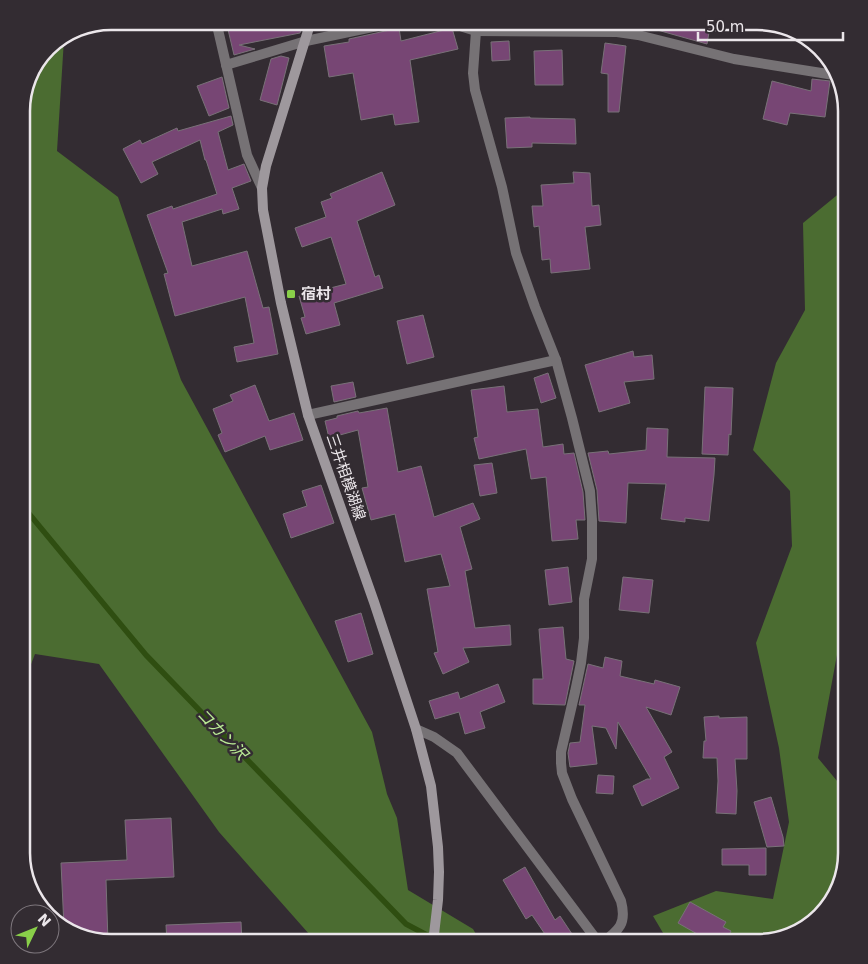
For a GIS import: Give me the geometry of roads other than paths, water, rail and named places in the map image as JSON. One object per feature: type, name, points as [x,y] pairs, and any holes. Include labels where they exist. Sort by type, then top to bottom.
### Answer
[{"type":"main road","name":"三井相模湖線","points":[[309,30],[266,166],[262,188],[263,210],[271,254],[308,415],[374,602],[416,729],[431,786],[438,847],[438,900],[434,934]]},
{"type":"street","points":[[218,30],[247,155],[262,188]]},
{"type":"street","points":[[226,65],[306,41],[358,30]]},
{"type":"street","points":[[473,30],[617,32],[638,35],[734,59],[829,74]]},
{"type":"street","points":[[476,31],[473,73],[475,90],[502,187],[516,253],[556,360],[590,491],[592,559],[584,599],[584,638],[581,663],[561,752],[561,763],[562,773],[572,799],[621,901],[624,912],[622,923],[613,934]]},
{"type":"street","points":[[308,415],[556,360]]},
{"type":"street","points":[[416,729],[434,737],[456,754],[593,934]]},
{"type":"waterway","name":"コカン沢","points":[[30,515],[146,655],[406,924],[425,934]]},
{"type":"place","name":"宿村","points":[[291,294]]}]
